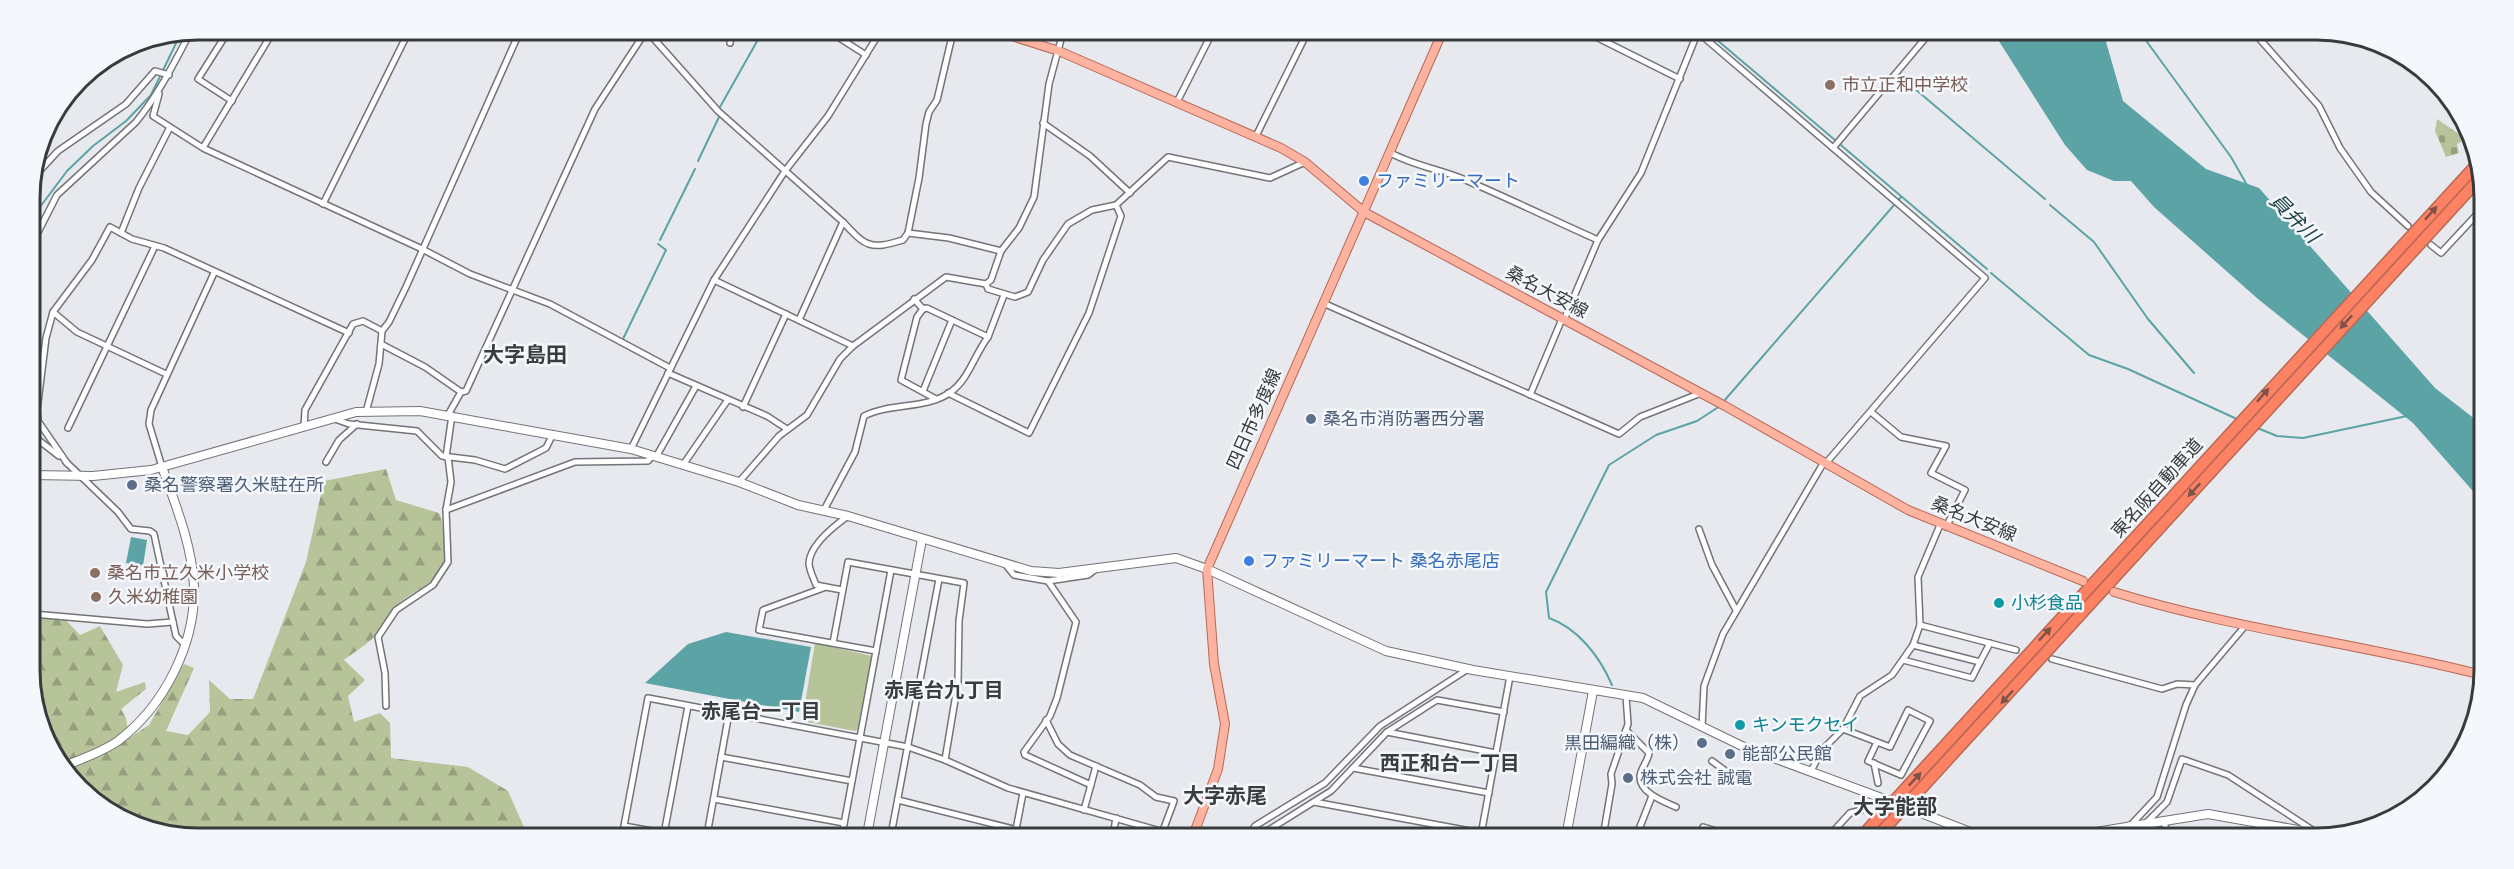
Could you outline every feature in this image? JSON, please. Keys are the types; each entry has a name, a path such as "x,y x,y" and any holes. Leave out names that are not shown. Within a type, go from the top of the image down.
{"highway":[{"name":"東名阪自動車道","path":"1884,828 2234,447 2471,172"},
{"name":"東名阪自動車道","path":"1869,828 2224,439 2382,275 2473,185"}],"main road":[{"name":"四日市多度線","path":"1196,828 1218,769 1225,724 1214,664 1207,569 1439,40"},
{"name":"桑名大安線","path":"1026,41 1059,51 1256,136 1305,162 1364,212 1943,526 2083,581"},
{"path":"2114,591 2168,609 2474,673"}],"street":[{"path":"1256,136 1303,40"},
{"path":"1603,40 1680,79"},
{"path":"1530,394 1598,240 1636,182 1696,40"},
{"path":"1702,727 1704,687 1719,642 1825,462 1871,412 1984,278 1892,200 1836,145 1707,40"},
{"path":"1836,145 1924,40"},
{"path":"2261,40 2319,106 2340,148 2371,192 2408,226"},
{"path":"185,41 162,86 153,116 170,127 203,148 422,249 470,274 550,304 696,386 766,416 787,429"},
{"path":"222,41 198,79 232,101"},
{"path":"204,146 268,41"},
{"path":"323,204 404,41"},
{"path":"366,412 379,364 382,331 389,322 516,41"},
{"path":"386,706 385,673 378,637 396,609 433,585 445,568 449,551 446,510 451,482 447,457 450,415 461,392 466,391 595,109 640,41"},
{"path":"656,41 718,111 843,222 860,240 875,247 903,240 908,233 919,178 926,123 929,112 937,100 951,41"},
{"path":"844,41 866,55"},
{"path":"631,448 714,280 785,171 828,116 875,41"},
{"path":"739,482 787,429 807,416 840,359 853,346 946,277 986,284 991,280 1001,251 1019,228 1034,197 1049,84 1061,41"},
{"path":"1177,102 1208,41"},
{"path":"44,166 58,151 126,104 155,71 167,75"},
{"path":"41,227 57,195 136,122 162,86"},
{"path":"1043,123 1090,156 1130,193"},
{"path":"121,233 139,188 170,127"},
{"path":"1389,152 1403,160 1430,166 1464,180 1598,240"},
{"path":"986,284 988,289 1004,295 1015,297 1028,292 1057,237 1072,221 1092,210 1116,204 1168,156 1270,178 1305,162"},
{"path":"948,393 1029,433 1089,313 1121,216 1116,204"},
{"path":"2431,245 2441,254 2474,218"},
{"path":"799,320 843,222"},
{"path":"41,381 46,338 53,312 92,260 110,227 349,333"},
{"path":"908,233 949,238 1001,251"},
{"path":"68,428 155,246"},
{"path":"71,764 89,757 118,740 158,700 170,683 185,645 193,603 190,558 185,532 162,467 148,418 166,374 214,273"},
{"path":"714,280 853,346"},
{"path":"824,510 855,452 864,416 883,409 927,403 948,393 964,377 988,337 1004,295"},
{"path":"914,299 924,309 988,337"},
{"path":"1323,303 1621,434 1640,417 1701,393"},
{"path":"924,309 917,317 901,380 936,399"},
{"path":"53,312 77,332 166,374"},
{"path":"742,407 786,314"},
{"path":"923,391 952,320"},
{"path":"304,427 305,410 353,324 363,321 382,331"},
{"path":"381,344 425,367 461,392"},
{"path":"446,510 575,462 648,461 654,456 696,386"},
{"path":"684,465 727,400"},
{"path":"40,475 123,474 162,467 366,412 420,411 450,415 631,448 739,482 786,501 848,516 1005,564 1059,573 1176,558 1207,569 1386,651 1655,702 1744,747 1887,800"},
{"path":"1811,771 1822,750 1843,729 1860,696 1892,675 1913,645 1920,625 1918,577 1943,526 1965,490 1931,473 1946,446 1901,437 1871,412"},
{"path":"335,419 417,431 447,457 476,460 505,469 546,448 554,434"},
{"path":"326,462 339,440 357,424"},
{"path":"41,425 67,463"},
{"path":"40,442 81,476 118,512 131,529 150,531 154,534 176,636 185,645"},
{"path":"843,590 816,585 808,565 810,557 825,537 848,516"},
{"path":"1699,529 1712,565 1736,610"},
{"path":"868,828 922,539"},
{"path":"833,643 848,562 964,583 959,621 958,682 945,760"},
{"path":"1005,564 1014,575 1048,581 1088,576 1097,568"},
{"path":"843,828 891,570"},
{"path":"892,828 939,579"},
{"path":"1048,581 1076,622 1062,683 1046,720 1024,752 1025,755 1091,785"},
{"path":"826,587 763,610 759,630 876,651"},
{"path":"40,615 147,624 173,622"},
{"path":"1920,625 2016,650"},
{"path":"2130,826 2157,797 2186,705 2195,685 2245,626"},
{"path":"1903,660 1972,678 1990,643"},
{"path":"1913,645 1980,662"},
{"path":"2052,659 2162,689 2177,684 2195,685"},
{"path":"1254,828 1325,783 1380,726 1469,668"},
{"path":"1482,828 1510,676"},
{"path":"1568,828 1593,691"},
{"path":"1605,828 1612,784 1611,774 1626,730 1626,696"},
{"path":"634,828 624,826 648,698 908,747 1023,793 1145,828"},
{"path":"1274,828 1330,791 1387,732 1437,700 1504,712"},
{"path":"667,828 688,706"},
{"path":"1843,729 1877,742 1890,747 1908,710 1930,721 1901,776 1868,761 1877,742"},
{"path":"708,828 729,713"},
{"path":"1046,720 1064,751 1140,785 1156,797 1174,801 1164,828"},
{"path":"1626,730 1649,753 1640,780 1652,795 1677,807"},
{"path":"1387,732 1496,753"},
{"path":"722,757 852,781"},
{"path":"2146,823 2166,802 2182,759 2228,775 2310,828"},
{"path":"1712,760 1727,772"},
{"path":"1874,763 1878,783"},
{"path":"1084,810 1096,766"},
{"path":"1353,768 1489,793"},
{"path":"1016,828 1023,793"},
{"path":"1639,828 1652,795"},
{"path":"714,799 844,823"},
{"path":"898,800 997,828"},
{"path":"1314,802 1446,828"},
{"path":"1836,828 1850,813 1862,810"},
{"path":"1913,810 1960,828"},
{"path":"2118,828 2208,814 2286,828"},
{"path":"1114,828 1116,818"},
{"path":"2164,821 2166,828"}],"green space":[{"path":"2437,119 2460,135 2462,141 2457,144 2459,153 2446,157 2435,131"},
{"path":"386,469 396,500 439,513 446,552 445,563 434,579 398,604 377,634 344,660 365,680 348,696 354,722 380,713 390,723 391,758 468,767 508,791 524,828 178,827 138,817 102,796 73,767 62,750 52,731 44,702 40,671 40,616 63,617 80,635 100,626 123,665 116,692 145,682 146,689 121,709 126,718 129,738 149,725 184,664 194,668 166,731 188,735 210,712 209,680 230,699 253,699 306,562 324,481"},
{"path":"815,643 872,656 859,728 855,731 802,721"}],"water":[{"path":"1998,40 2105,40 2123,101 2206,169 2259,188 2435,388 2474,418 2474,492 2413,423 2258,299 2154,207 2131,181 2114,181 2087,170 2065,145"},
{"path":"131,537 147,540 143,566 126,563"},
{"path":"726,632 811,647 799,712 645,683 688,644"}],"waterway":[{"path":"1717,40 1987,269"},
{"path":"2146,40 2231,157 2247,185"},
{"path":"720,107 757,41"},
{"path":"41,206 67,171 93,146 126,121 151,95 176,43"},
{"path":"1908,83 2045,199"},
{"path":"698,161 719,117"},
{"path":"660,240 695,169"},
{"path":"1724,401 1901,197"},
{"path":"2050,205 2094,242 2148,319 2194,373"},
{"path":"623,339 666,250 658,244"},
{"path":"1991,273 2089,355 2128,369 2239,420"},
{"path":"1612,685 1601,664 1579,636 1549,618 1546,592 1609,465 1656,435 1697,421 1720,406"},
{"path":"2255,427 2277,436 2303,438 2407,416"}],"tunnel":[{"path":"2408,226 2431,245"}],"place":[{"name":"市立正和中学校","path":"1830,85"},
{"name":"ファミリーマート","path":"1364,181"},
{"name":"桑名市消防署西分署","path":"1311,419"},
{"name":"桑名警察署久米駐在所","path":"132,485"},
{"name":"ファミリーマート 桑名赤尾店","path":"1249,561"},
{"name":"桑名市立久米小学校","path":"95,573"},
{"name":"久米幼稚園","path":"96,597"},
{"name":"小杉食品","path":"1999,603"},
{"name":"キンモクセイ","path":"1740,725"},
{"name":"黒田編織（株）","path":"1702,743"},
{"name":"能部公民館","path":"1730,754"},
{"name":"株式会社 誠電","path":"1628,778"}],"district":[{"name":"大字島田","path":"525,355"},
{"name":"赤尾台九丁目","path":"944,690"},
{"name":"赤尾台一丁目","path":"761,711"},
{"name":"西正和台一丁目","path":"1450,763"},
{"name":"大字赤尾","path":"1225,796"},
{"name":"大字能部","path":"1895,807"}],"water label":[{"name":"員弁川","path":"2295,218"}]}
